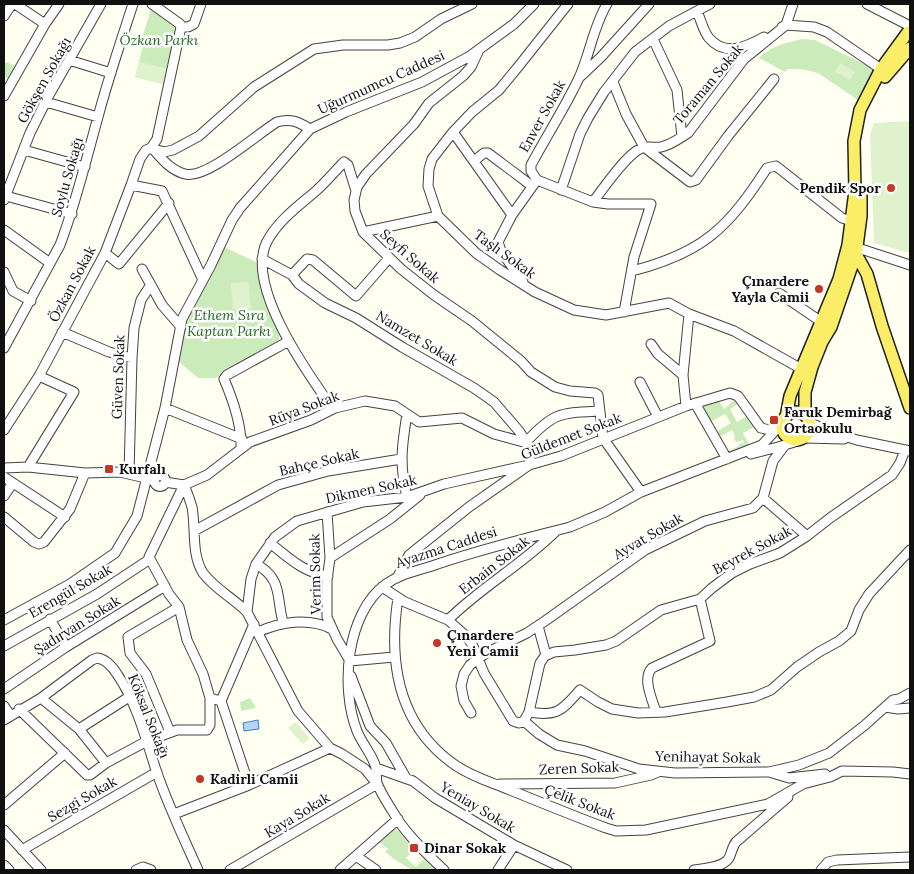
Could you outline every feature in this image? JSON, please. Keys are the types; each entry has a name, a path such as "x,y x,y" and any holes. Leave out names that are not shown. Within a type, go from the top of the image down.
{"main road":[{"path":"826,325 848,245 852,221 855,191 854,141 860,110 881,69 909,28"},
{"path":"806,371 805,392 809,433 801,439 793,440 785,436 781,424 790,396 806,371 857,251 862,216 861,138 863,122 879,86 890,70 910,48"},
{"path":"857,251 867,274 882,326 910,408"},
{"path":"781,424 796,412 807,418"}],"street":[{"path":"4,16 13,4 45,24"},
{"path":"4,96 45,24 59,4"},
{"name":"Gökşen Sokağı","path":"5,198 30,133 101,4"},
{"name":"Soylu Sokağı","path":"4,348 60,245 72,214 98,117 133,4"},
{"path":"152,4 180,24 181,27 188,27 194,24 201,4"},
{"path":"151,148 164,152 173,150 199,136 254,87 314,48 336,45 388,45 400,43 416,37 441,19 472,4"},
{"name":"Uğurmumcu Caddesi","path":"310,129 346,112 422,82 479,50 514,24 534,4"},
{"name":"Taşlı Sokak","path":"568,4 540,42 499,90 472,112 453,132 432,159 429,169 428,186 438,216 476,253 535,292 574,310 606,315 669,303 689,314 734,331 806,371"},
{"name":"Enver Sokak","path":"534,183 531,165 578,79 596,27 607,4"},
{"path":"578,79 601,57 649,4"},
{"path":"561,190 580,134 588,118 604,92 635,52 682,18 710,4"},
{"path":"786,25 793,4"},
{"path":"867,4 909,28"},
{"path":"697,12 708,37 721,48 734,49 745,47 786,25 814,27 827,32 881,69"},
{"name":"Toraman Sokak","path":"644,147 660,147 682,137 694,126 744,60 786,25"},
{"name":"Özkan Sokak","path":"4,430 39,376 105,253 142,154 151,148 157,139 181,27"},
{"path":"653,38 677,90 682,137"},
{"path":"356,191 366,174 414,124 429,103 464,76 471,67 479,50"},
{"path":"69,60 111,73"},
{"path":"613,82 626,114 644,147 690,182 696,180 728,136 774,80"},
{"path":"46,102 98,117"},
{"path":"4,620 70,584 115,552 137,516 151,479 182,319 232,220 240,208 310,129 298,122 286,120 278,122 214,166 202,173 193,175 168,166 151,148"},
{"path":"453,132 512,215"},
{"path":"593,202 627,160 637,150 644,147"},
{"path":"24,150 85,167"},
{"path":"474,161 484,153 488,153 534,183 561,190 593,202 651,204 634,257 624,312"},
{"name":"Seyfi Sokak","path":"262,260 268,239 288,214 344,162 348,165 356,191 354,200 355,211 363,232 400,269 499,342 537,377 556,387 570,391 595,393 598,396 603,438"},
{"path":"632,272 691,251 706,241 740,208 768,168 776,166 842,218 852,221"},
{"path":"525,285 501,251 498,242 512,215 534,183"},
{"path":"131,185 162,191 203,280"},
{"path":"5,198 72,214"},
{"path":"105,253 119,264 169,204"},
{"path":"363,232 438,216"},
{"path":"4,230 50,263"},
{"path":"857,251 910,265"},
{"path":"292,275 307,259 313,260 356,296 389,258"},
{"path":"262,260 264,287 267,294 289,340 310,377 333,409"},
{"name":"Namzet Sokak","path":"262,260 292,275 299,284 325,303 356,318 474,388 494,402 519,431 526,443"},
{"path":"142,269 162,305 181,327"},
{"path":"4,272 13,291 31,301"},
{"name":"Güven Sokak","path":"129,474 132,358 138,311 141,300 150,286"},
{"path":"779,293 826,325"},
{"path":"686,406 683,375 689,314"},
{"path":"62,332 110,352 132,358"},
{"path":"242,443 234,407 224,379 227,375 289,340"},
{"path":"651,344 658,354 683,375"},
{"path":"28,467 74,392 39,376"},
{"path":"640,382 658,417"},
{"name":"Güldemet Sokak","path":"397,578 409,555 468,508 529,465 561,456 686,406 723,394 734,393 738,396 762,428 781,424"},
{"name":"Rüya Sokak","path":"184,485 207,475 229,460 242,443 250,442 311,420 333,409 365,401 394,406 419,422 462,418 494,434 526,443"},
{"path":"695,403 727,459 785,445 801,439 857,440"},
{"path":"165,408 242,443"},
{"path":"529,465 530,458 526,443 543,424 555,416 568,413 600,411"},
{"path":"407,414 401,459 402,478 407,497"},
{"path":"807,418 828,431 857,440 907,450 910,460"},
{"name":"Ayazma Caddesi","path":"444,870 429,856 398,819 378,784 376,768 357,731 352,716 349,694 350,646 364,612 382,587 397,578 470,553 570,527 606,512 641,492 762,445 781,424"},
{"path":"603,438 641,492"},
{"path":"785,445 774,461 763,498 807,536"},
{"name":"Beyrek Sokak","path":"546,655 554,652 606,645 629,633 661,610 700,599 732,573 780,553 807,536 892,475 907,450"},
{"name":"Bahçe Sokak","path":"194,531 278,485 328,471 401,459"},
{"name":"Dikmen Sokak","path":"247,612 249,587 256,564 270,543 297,521 363,502 407,497 444,484 529,465"},
{"path":"4,468 28,467 85,473 120,472 151,479 158,487 162,486 165,482 184,485"},
{"path":"4,517 26,536 39,544 49,537 66,517 85,473"},
{"path":"4,477 12,484 66,517"},
{"path":"4,496 12,484"},
{"path":"184,485 192,507 197,559 203,572 215,586 247,612 298,711 330,748 365,769 378,784"},
{"path":"19,709 87,775 147,741 170,732 187,729 207,730 210,725 210,698 205,681 187,640 179,608 150,559 151,552 184,485"},
{"path":"330,558 390,519 425,491"},
{"name":"Ayvat Sokak","path":"478,659 492,649 514,640 538,626 645,550 705,521 753,508 763,498"},
{"name":"Verim Sokak","path":"327,512 330,558 327,617 349,665 370,726 386,743 406,778"},
{"name":"Erbain Sokak","path":"448,620 470,600 538,548 556,530"},
{"path":"270,543 304,570 316,575 328,576"},
{"path":"529,712 554,713 569,702 580,690 612,709 638,713 754,697 771,690 797,667 839,641 851,631 859,610 869,594 910,550"},
{"name":"Erengül Sokak","path":"4,646 97,594 150,559"},
{"path":"256,564 273,578 278,590 283,622"},
{"name":"Şadırvan Sokak","path":"4,689 66,647 165,586"},
{"path":"382,587 398,598 448,620 472,644 478,659 466,670 461,683 464,701 471,714"},
{"name":"Çelik Sokak","path":"398,598 394,623 394,657 403,698 421,733 433,747 456,766 478,778 498,784 606,828 627,832 646,830 768,804 803,784 842,772 910,774"},
{"path":"656,712 647,680 648,672 652,668 710,641 700,599"},
{"path":"170,732 146,674 130,653 128,637 179,608"},
{"path":"50,619 66,647"},
{"path":"256,628 283,622 307,623 332,629"},
{"path":"524,721 529,712 540,663 546,655 538,626"},
{"path":"249,785 221,701 256,628"},
{"path":"349,665 394,657"},
{"name":"Köksal Sokağı","path":"7,718 19,709 41,698 97,658 108,662 117,672 129,697 157,772 198,870"},
{"name":"Yenihayat Sokak","path":"478,659 488,680 513,721 519,723 524,721 539,734 557,745 585,751 640,769 675,773 769,772 799,764 829,753 894,700 910,693"},
{"path":"79,729 129,697"},
{"path":"41,698 79,729 106,763"},
{"path":"210,698 221,701"},
{"path":"4,706 7,718"},
{"path":"885,707 910,708"},
{"path":"174,814 249,785 330,748"},
{"path":"4,805 65,752"},
{"name":"Yeniay Sokak","path":"376,768 413,781 435,798 514,844 567,870"},
{"name":"Zeren Sokak","path":"498,784 615,783 652,776 660,771"},
{"name":"Sezgi Sokak","path":"22,850 157,772"},
{"path":"769,772 789,778 842,772"},
{"name":"Kaya Sokak","path":"230,870 378,784"},
{"path":"694,870 724,863 736,842 803,784"},
{"path":"340,870 398,819"},
{"path":"4,830 41,870"},
{"path":"498,870 514,844"},
{"path":"356,856 376,870"},
{"path":"821,870 828,862 837,860 910,857"},
{"path":"4,865 9,870"},
{"path":"136,870 143,867 151,870"}],"green space":[{"name":"Özkan Parkı","path":"151,9 177,29 166,85 135,77 143,46 140,45"},
{"path":"802,39 815,40 876,70 861,102 818,73 800,69 787,69 785,72 759,58 773,48"},
{"path":"7,62 15,66 8,79 4,76 4,64"},
{"path":"139,62 169,69 166,85 135,77"},
{"path":"840,63 855,72 850,80 835,72"},
{"name":"Pendik Spor","path":"910,121 910,253 874,243 870,134 874,123"},
{"name":"Ethem Sıra Kaptan Parkı","path":"224,247 260,264 264,300 280,334 278,343 216,378 198,378 179,362 185,318"},
{"path":"248,282 251,309 233,310 231,283"},
{"path":"731,395 741,402 730,409 737,422 750,414 756,426 743,433 751,448 730,456 726,452 744,443 743,440 736,442 732,430 719,437 716,432 731,423 725,414 710,422 702,404 719,401 724,409 734,401 732,398 729,400 728,398"},
{"path":"250,698 256,708 241,711 240,702"},
{"path":"295,722 310,738 303,744 288,728"},
{"path":"397,829 415,849 406,858 416,867 424,859 436,870 412,870 385,852 388,849 378,841 392,830"}],"water":[{"path":"258,720 259,729 244,731 243,723"}],"place":[{"name":"Pendik Spor","path":"891,188"},
{"name":"Çınardere Yayla Camii","path":"819,289"},
{"name":"Faruk Demirbağ Ortaokulu","path":"774,420"},
{"name":"Kurfalı","path":"109,469"},
{"name":"Çınardere Yeni Camii","path":"437,643"},
{"name":"Kadirli Camii","path":"200,779"},
{"name":"Dinar Sokak","path":"414,848"}]}
